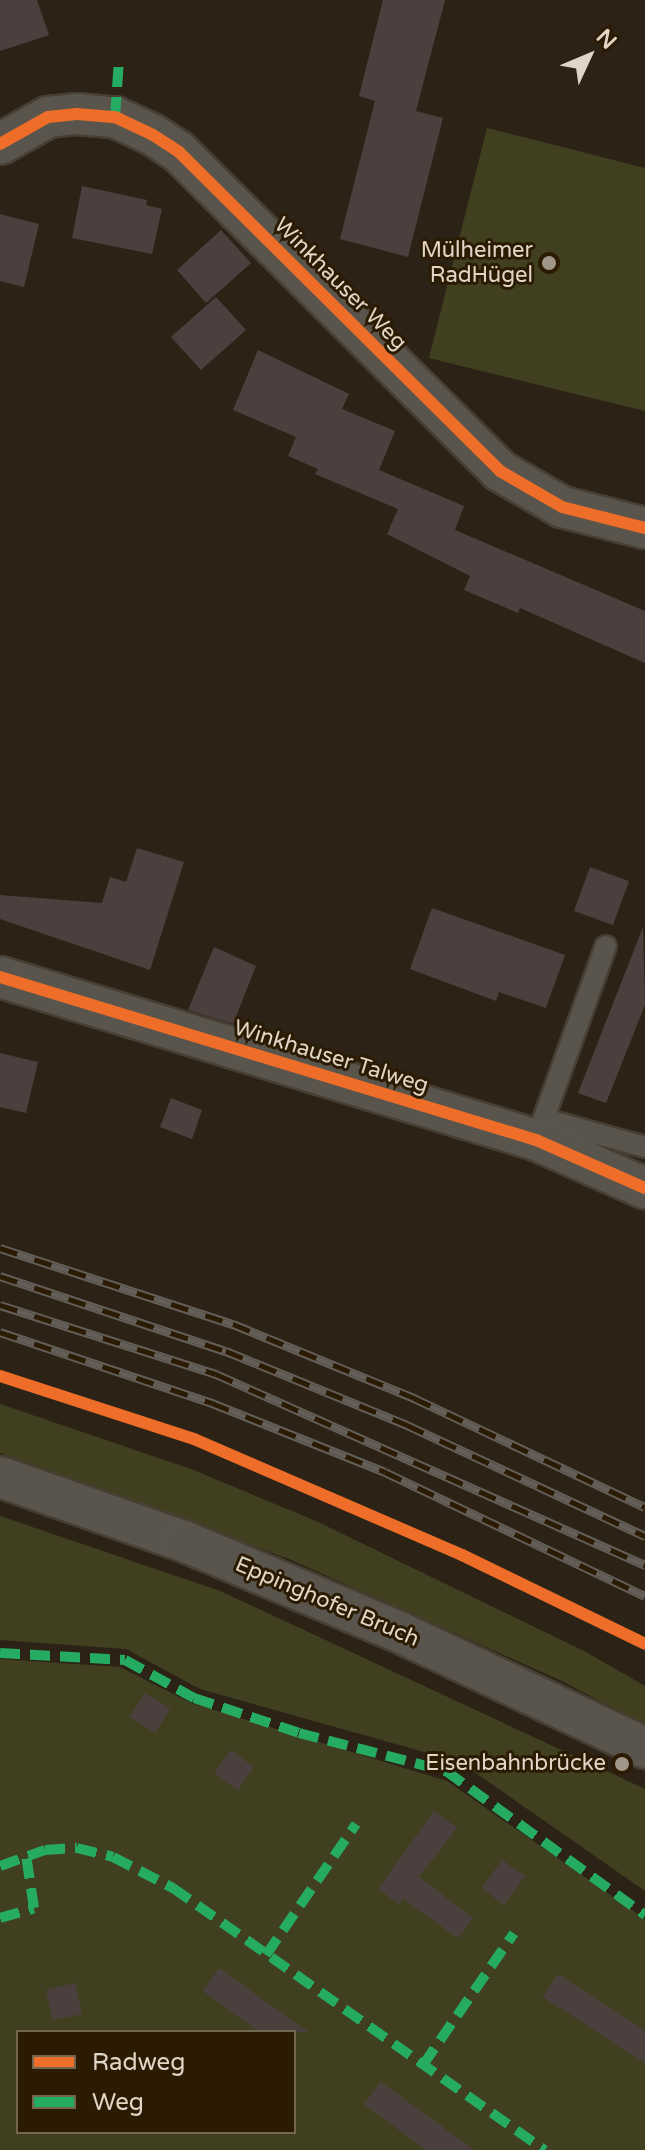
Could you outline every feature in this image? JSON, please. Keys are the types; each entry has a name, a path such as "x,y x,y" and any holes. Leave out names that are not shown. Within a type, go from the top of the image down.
{"street":[{"name":"Winkhauser Weg","path":"0,144 48,117 77,114 115,117 153,135 179,152 500,471 562,507 645,528"},
{"name":"Winkhauser Talweg","path":"0,977 540,1129 645,1188"},
{"name":"Eppinghofer Bruch","path":"0,1477 186,1542 399,1632 645,1748"}],"lane":[{"path":"540,1129 606,946"},
{"name":"Winkhauser Talweg","path":"540,1129 645,1147"}],"shaded area":[{"name":"Mülheimer RadHügel","path":"487,128 645,168 645,411 429,358"},
{"path":"0,1404 191,1469 316,1521 586,1652 645,1686 645,1725 562,1681 289,1559 0,1453"},
{"path":"0,1516 220,1591 645,1789 645,1891 460,1762 200,1689 126,1649 0,1640"},
{"path":"0,1659 120,1667 191,1703 447,1781 645,1919 645,2150 0,2150"}],"building":[{"path":"0,0 37,0 49,35 0,51"},
{"path":"383,0 445,0 416,111 443,118 408,257 340,239 375,101 359,96"},
{"path":"82,186 147,200 146,205 162,209 152,254 72,238"},
{"path":"0,214 39,224 24,287 0,281"},
{"path":"221,230 251,263 206,303 177,270"},
{"path":"216,297 246,330 201,370 171,337"},
{"path":"258,350 349,394 342,409 395,431 379,470 464,506 455,530 645,611 645,663 520,608 518,613 464,590 470,576 387,534 398,509 315,474 318,469 288,456 296,437 233,410"},
{"path":"137,848 184,862 150,970 0,919 0,895 102,903 110,877 126,882"},
{"path":"590,867 629,881 613,925 574,911"},
{"path":"432,908 565,955 546,1008 499,992 496,1001 410,969"},
{"path":"643,927 645,1005 606,1103 578,1093"},
{"path":"214,947 256,966 233,1024 188,1010"},
{"path":"0,1053 38,1062 26,1113 0,1107"},
{"path":"171,1098 202,1110 192,1139 160,1127"},
{"path":"145,1693 170,1709 155,1733 130,1717"},
{"path":"231,1750 254,1767 238,1790 214,1773"},
{"path":"434,1811 457,1828 419,1877 473,1918 458,1938 403,1899 399,1904 378,1889"},
{"path":"502,1860 525,1876 504,1905 482,1888"},
{"path":"219,1968 308,2032 256,2030 203,1991"},
{"path":"558,1974 645,2031 645,2063 543,1997"},
{"path":"75,1983 82,2014 53,2020 46,1990"},
{"path":"381,2082 474,2150 426,2150 364,2104"}],"railway":[{"path":"0,1248 233,1324 414,1398 645,1507"},
{"path":"0,1276 226,1351 407,1425 645,1536"},
{"path":"0,1305 216,1374 645,1565"},
{"path":"0,1332 212,1403 385,1472 645,1596"}],"marked path":[{"path":"115,117 119,60"},
{"path":"0,1653 125,1660 194,1698 299,1733 446,1771 645,1915"},
{"path":"266,1955 356,1824"},
{"path":"0,1866 45,1850 77,1848 113,1857 173,1888 545,2150"},
{"path":"0,1918 34,1908 26,1855"},
{"path":"423,2065 514,1933"}],"cycle path":[{"path":"0,144 48,117 77,114 115,117 153,135 179,152 500,471 562,507 645,528"},
{"path":"0,977 536,1140 645,1188"},
{"path":"0,1376 194,1439 462,1555 645,1644"}],"place":[{"name":"Mülheimer RadHügel","path":"549,263"},
{"name":"Eisenbahnbrücke","path":"622,1764"}]}
